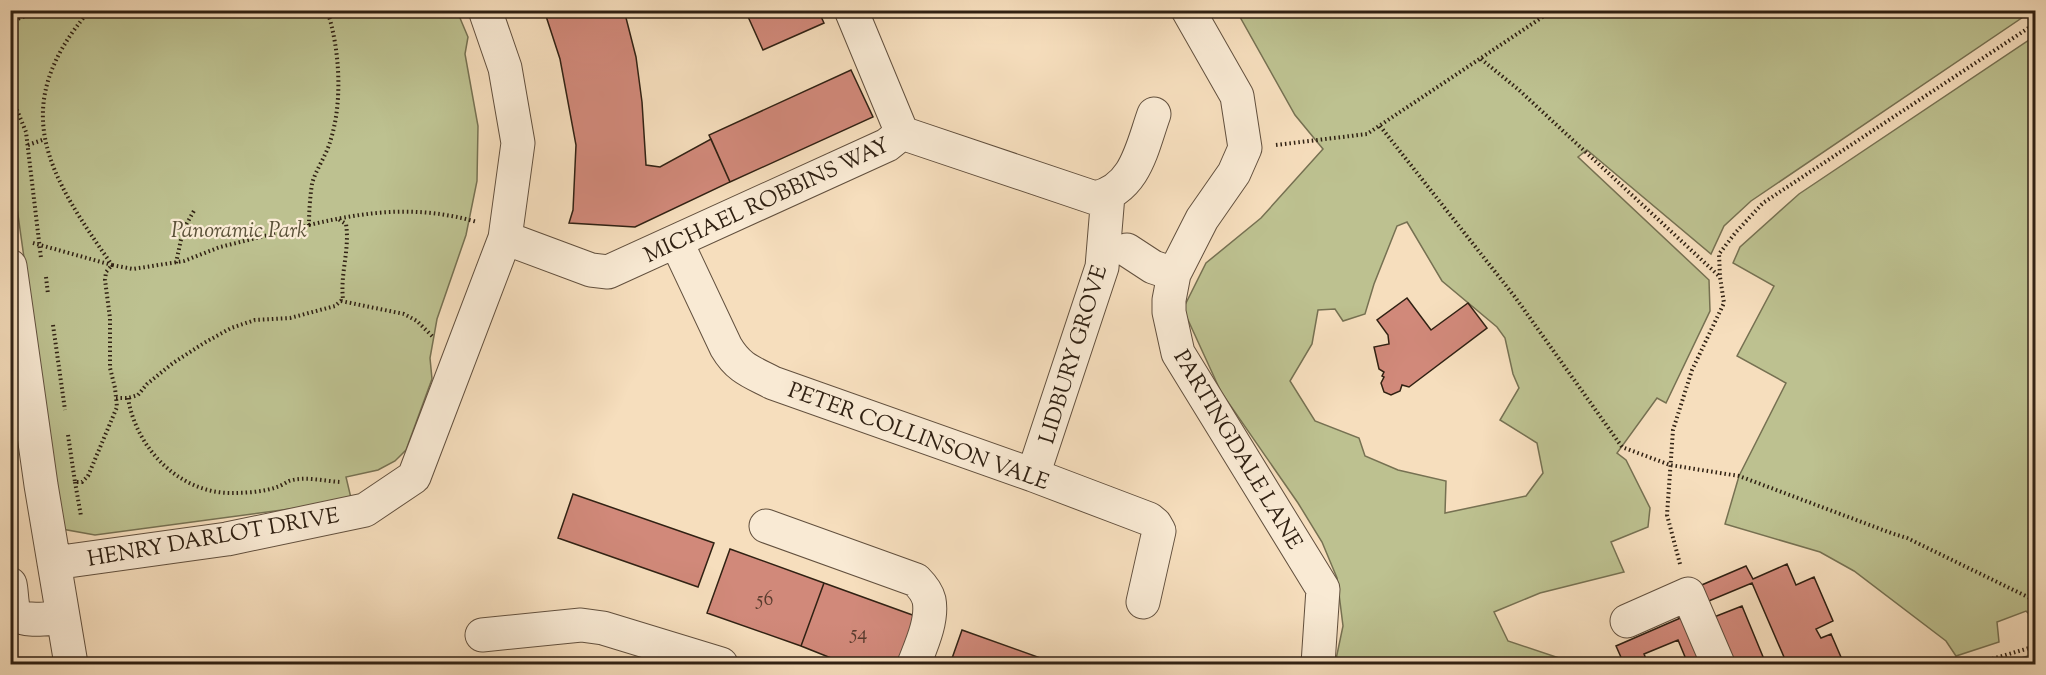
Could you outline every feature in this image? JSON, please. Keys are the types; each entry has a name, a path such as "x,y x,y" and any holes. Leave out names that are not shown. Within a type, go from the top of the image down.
{"street":[{"name":"HENRY DARLOT DRIVE","path":"54,563 227,538 365,510 414,477 493,231 518,143 505,68 485,10"},
{"path":"851,10 902,134"},
{"path":"1188,10 1237,96 1245,148"},
{"path":"1108,195 1126,181 1133,172 1154,114"},
{"name":"MICHAEL ROBBINS WAY","path":"493,231 591,270 608,272 887,145 902,134 1095,198 1108,195"},
{"name":"PARTINGDALE LANE","path":"1245,148 1234,173 1202,219 1174,274 1169,312 1178,352 1323,589 1318,664"},
{"name":"LIDBURY GROVE","path":"1033,475 1102,267 1108,195"},
{"name":"PETER COLLINSON VALE","path":"676,241 726,347 734,360 749,371 773,383 1033,475 1149,519 1159,531 1143,602"},
{"path":"1127,250 1153,267 1174,274"},
{"path":"10,266 16,353 70,664"},
{"path":"766,526 916,580 923,587 929,599 928,619 914,664"},
{"path":"10,584 14,611 18,616 25,619 62,618"},
{"path":"1627,621 1688,594 1718,664"},
{"path":"482,635 581,625 603,628 721,664"}],"path":[{"path":"10,22 41,10"},
{"path":"90,10 58,54 49,77 43,109 45,140 47,152 63,192 112,265"},
{"path":"309,225 312,183 330,142 336,114 338,58 327,10"},
{"path":"1245,148 1367,135 1553,10"},
{"path":"1688,594 1667,515 1673,430 1692,370 1724,303 1719,254 1763,203 2036,23"},
{"path":"1481,59 1519,90 1720,276"},
{"path":"10,93 26,132 43,265"},
{"path":"1380,126 1515,297 1622,447 1670,465 1739,476 1907,538 2036,601"},
{"path":"28,145 45,140"},
{"path":"176,263 183,230 195,209"},
{"path":"41,245 133,269 176,263 220,247 309,225 374,213 410,210 493,231"},
{"path":"338,219 346,224 347,232 343,299 341,301"},
{"path":"68,435 75,482 82,482 88,476 117,407 116,388 110,368 111,318 105,280 106,272 112,265"},
{"path":"44,272 49,303"},
{"path":"116,398 138,395 147,384 190,351 231,328 255,320 290,318 326,308 341,301 404,314 417,321 438,342"},
{"path":"52,320 65,411"},
{"path":"128,398 130,415 149,449 174,473 200,488 232,493 265,490 290,481 304,479 344,482"},
{"path":"1975,664 2036,646"}],"green space":[{"name":"Panoramic Park","path":"10,11 457,11 468,37 465,54 478,126 477,181 466,235 437,319 430,358 432,379 406,450 395,461 378,470 346,477 351,498 342,502 95,535 62,529 11,165"},
{"path":"1249,11 2032,11 1751,201 1724,226 1711,254 1587,150 1578,157 1709,280 1710,311 1666,403 1657,398 1617,453 1626,460 1650,508 1648,527 1611,542 1624,572 1540,593 1494,612 1508,641 1577,664 1335,664 1343,626 1337,578 1322,542 1298,503 1221,392 1183,309 1206,263 1261,218 1323,149 1295,115 1240,17","holes":["1407,222 1442,281 1497,327 1505,338 1513,374 1519,388 1500,420 1537,443 1543,473 1526,496 1445,513 1446,481 1398,470 1365,456 1359,438 1315,421 1290,381 1312,344 1318,310 1335,309 1343,321 1365,314 1397,226"]},
{"path":"2035,36 2035,620 2026,611 1997,622 1999,642 1956,656 1946,641 1854,571 1820,552 1725,524 1739,476 1786,383 1737,356 1774,286 1733,263 1740,247 1799,194"},
{"path":"2035,654 2035,664 2000,664"}],"building":[{"path":"544,10 624,10 636,57 642,102 646,165 660,167 711,139 730,182 635,227 569,223 573,210 576,145 560,59"},
{"path":"745,10 818,10 824,23 763,50"},
{"path":"851,70 873,117 730,182 709,135"},
{"path":"1407,298 1431,330 1468,303 1487,328 1409,387 1402,385 1400,391 1391,395 1384,392 1381,383 1384,372 1379,369 1374,347 1389,344 1388,335 1377,320"},
{"path":"573,494 714,543 698,587 558,538"},
{"path":"730,549 824,583 801,646 707,613"},
{"path":"1787,564 1796,585 1814,577 1833,621 1816,629 1821,638 1831,634 1844,664 1787,664 1752,583 1704,603 1697,587 1746,566 1753,579"},
{"path":"824,583 918,617 900,664 846,664 801,646"},
{"path":"1742,606 1766,664 1728,664 1709,619"},
{"path":"1685,616 1710,664 1688,664 1678,640 1644,654 1648,664 1624,664 1616,646"},
{"path":"962,630 1057,664 950,664"}]}
